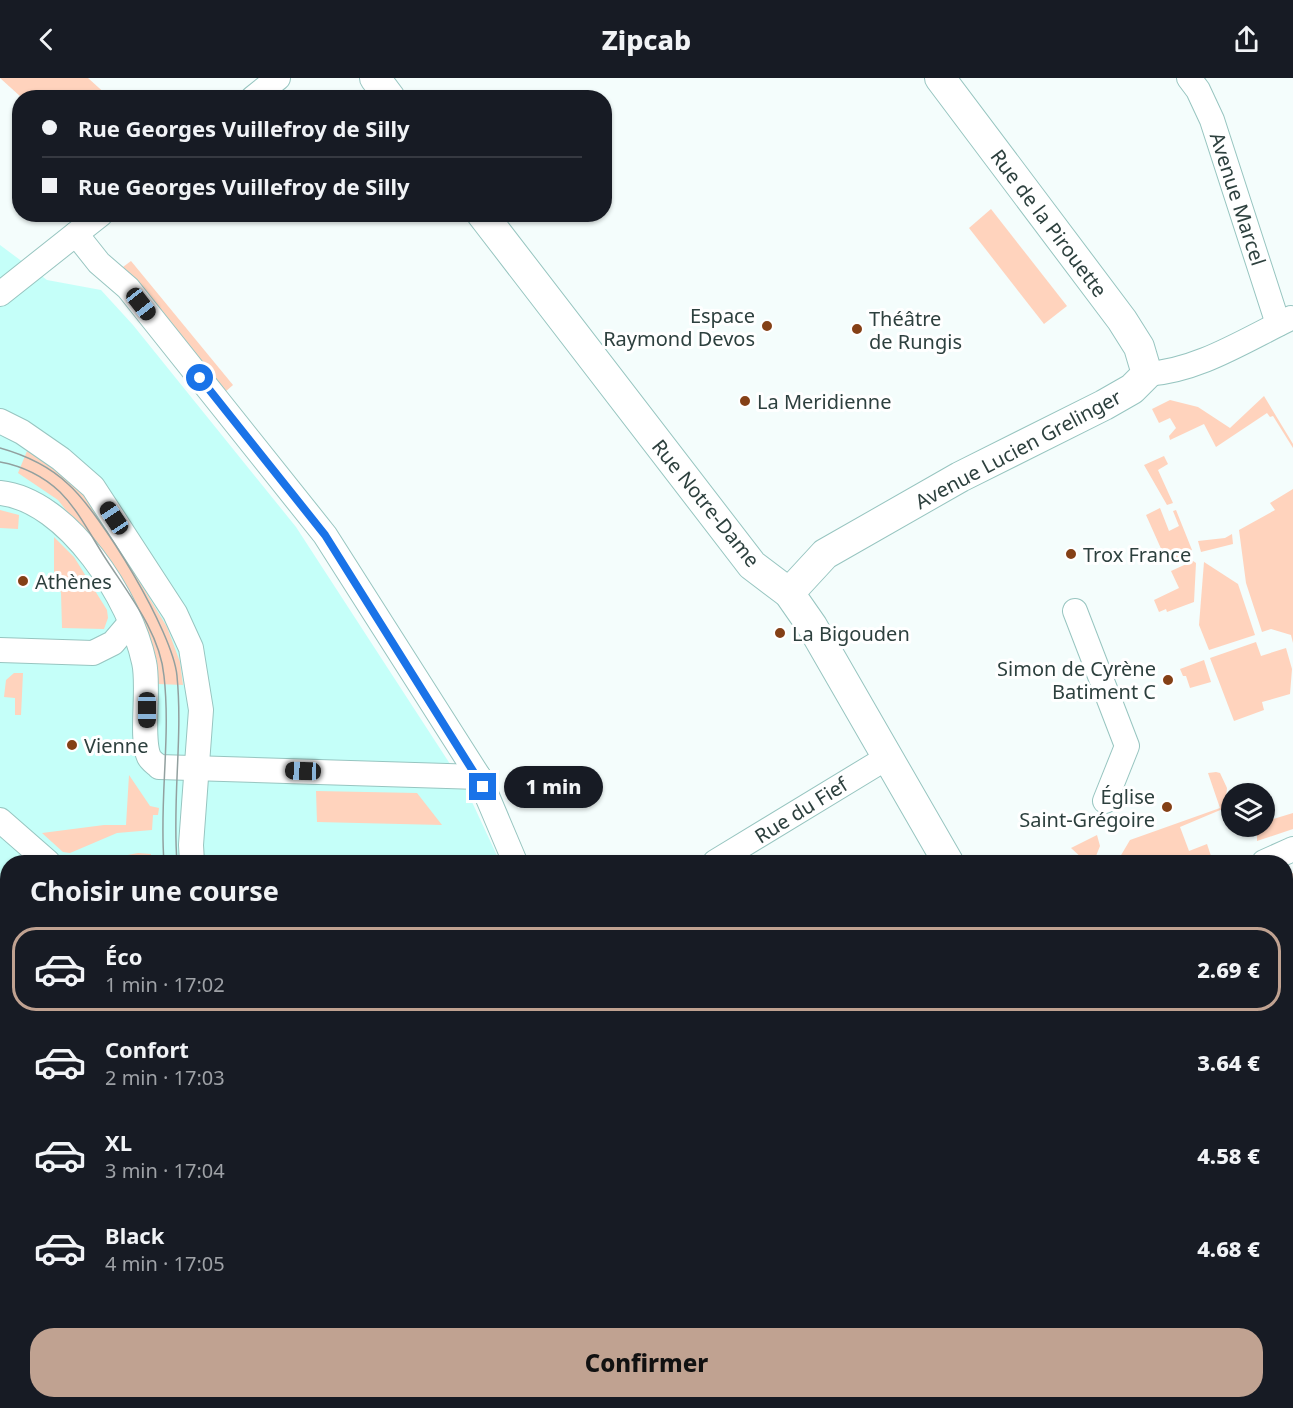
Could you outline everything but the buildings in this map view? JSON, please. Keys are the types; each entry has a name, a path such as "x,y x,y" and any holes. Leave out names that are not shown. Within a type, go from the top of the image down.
{"street":[{"path":"263,90 279,78"},
{"name":"Rue de la Pirouette","path":"940,78 1122,320 1139,347 1147,374"},
{"name":"Avenue Marcel","path":"1189,78 1198,90 1212,120 1286,321"},
{"path":"0,294 91,222"},
{"name":"Rue Notre-Dame","path":"488,222 752,565 789,593 827,649 944,855"},
{"path":"76,234 99,264 128,288 306,508 479,777 512,855"},
{"path":"1147,374 1170,373 1192,365 1286,321"},
{"name":"Avenue Lucien Grelinger","path":"789,593 825,554 960,477 1104,405 1132,389 1147,374"},
{"path":"0,422 22,432 61,459 93,487 175,613 191,648 201,710 199,769 192,855"},
{"path":"0,493 36,505 67,526 87,548 130,623 144,661 147,684 147,747 150,758 159,767 479,777"},
{"path":"1075,610 1127,746 1105,801"},
{"path":"0,650 93,653 112,643 130,623"},
{"name":"Rue du Fief","path":"727,855 888,757"},
{"path":"0,820 40,855"}],"shaded area":[{"path":"0,78 88,78 101,90 13,90"},
{"path":"991,209 1067,306 1044,324 969,228"},
{"path":"0,245 47,280 101,290 133,325 296,527 465,787 497,855 0,855"},
{"path":"131,261 233,385 225,392 123,267"},
{"path":"1264,396 1293,444 1293,448 1273,416 1270,417 1267,413 1216,447 1204,424 1170,440 1169,436 1176,428 1170,418 1159,423 1152,409 1170,400 1198,407 1230,428"},
{"path":"27,451 35,454 86,494 167,627 180,662 183,685 158,684 147,640 87,537 58,500 18,473"},
{"path":"1164,456 1168,464 1158,470 1173,503 1167,505 1144,465"},
{"path":"1293,489 1293,643 1291,635 1271,629 1262,632 1246,583 1239,530 1275,510 1270,503"},
{"path":"1160,508 1169,531 1179,526 1173,511 1176,510 1192,550 1167,562 1146,515"},
{"path":"0,510 19,515 18,529 0,528"},
{"path":"1232,534 1233,544 1201,552 1198,541 1225,538"},
{"path":"54,537 74,557 107,610 108,618 104,629 62,628 61,593 59,588 54,587"},
{"path":"1193,561 1196,563 1194,602 1167,612 1166,609 1159,612 1154,600 1179,588 1171,571"},
{"path":"1204,562 1238,584 1255,635 1209,650 1199,625"},
{"path":"1256,642 1261,656 1286,648 1292,669 1290,694 1262,702 1264,710 1234,721 1210,658"},
{"path":"1204,660 1211,682 1190,688 1186,676 1183,676 1180,669"},
{"path":"14,673 23,673 21,715 15,715 15,698 4,697 6,680"},
{"path":"1208,773 1220,773 1225,783 1221,783 1221,810 1180,827 1189,851 1207,844 1211,855 1121,855 1130,840 1220,808"},
{"path":"129,775 150,806 159,808 158,815 153,815 152,830 117,833 70,853 63,852 42,833 104,825 126,825"},
{"path":"316,791 417,793 442,825 317,822"},
{"path":"1293,813 1293,829 1275,835 1275,818"},
{"path":"1097,835 1100,846 1096,855 1079,855 1071,848"},
{"path":"1257,837 1269,837 1257,841"},
{"path":"138,853 151,854 151,855 128,855"}],"tram line":[{"path":"0,448 45,467 68,484 82,499 116,546 163,632 173,656 179,699 177,855"},
{"path":"0,462 24,469 60,492 78,514 132,598 156,644 164,676 166,699 164,855"}],"place":[{"name":"Espace Raymond Devos","path":"767,326"},
{"name":"Théâtre de Rungis","path":"857,329"},
{"name":"La Meridienne","path":"745,401"},
{"name":"Trox France","path":"1071,554"},
{"name":"Athènes","path":"23,581"},
{"name":"La Bigouden","path":"780,633"},
{"name":"Simon de Cyrène Batiment C","path":"1168,680"},
{"name":"Vienne","path":"72,745"},
{"name":"Église Saint-Grégoire","path":"1167,807"}],"route":[{"path":"200,378 306,508 325,535 376,619 479,777 483,787"}]}
